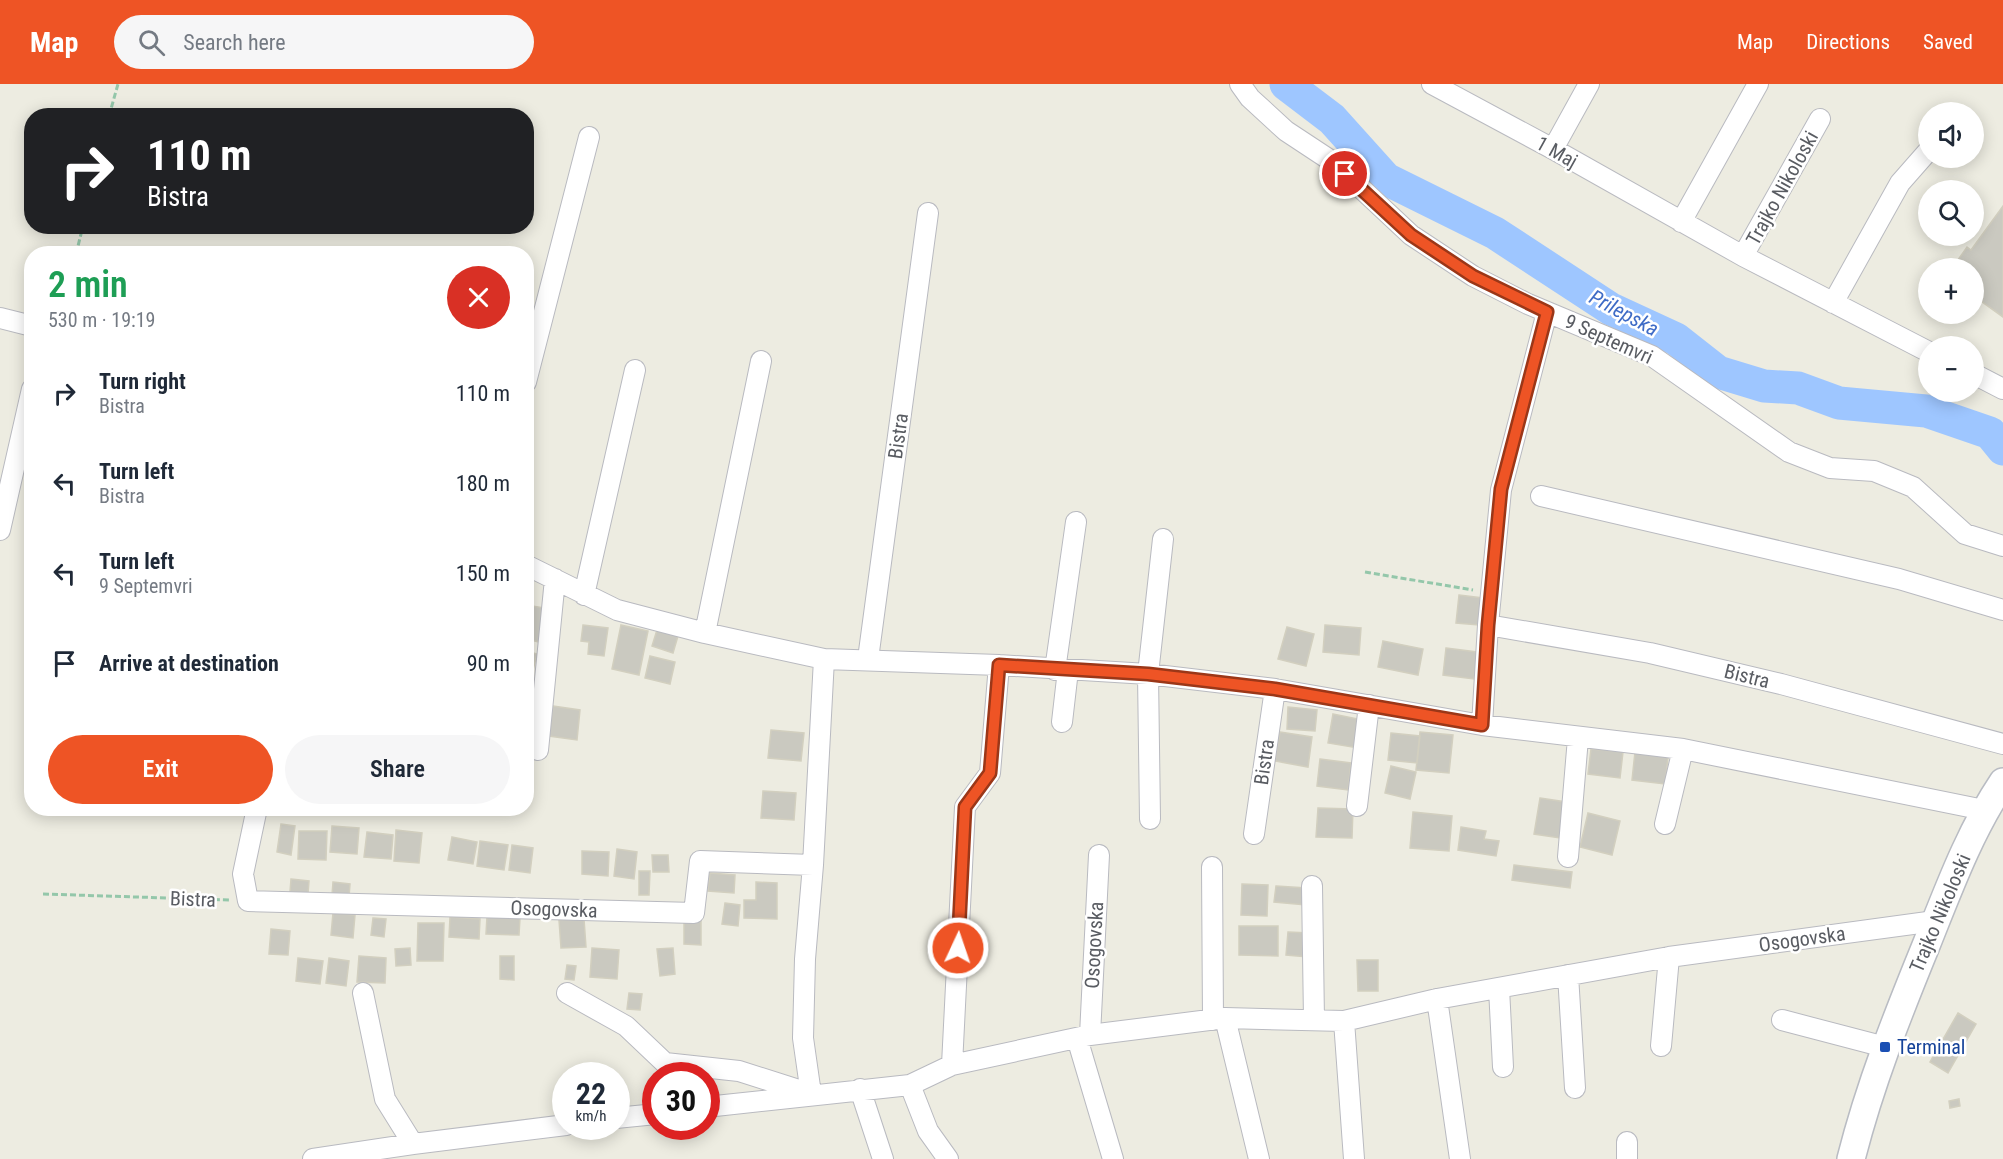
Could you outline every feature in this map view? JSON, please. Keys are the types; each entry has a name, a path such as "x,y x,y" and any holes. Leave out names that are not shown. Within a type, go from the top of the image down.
{"main road":[{"name":"Trajko Nikoloski","path":"1851,1159 1864,1109 1885,1047 1935,921 1984,810 2003,782"}],"street":[{"name":"9 Septemvri","path":"1240,84 1250,98 1286,131 1333,162 1411,235 1473,276 1547,312 1652,356 1790,452 1830,468 1874,471 1913,487 1965,534 2003,546"},
{"name":"1 Maj","path":"1432,84 1743,256 1918,346"},
{"path":"1553,149 1589,84"},
{"path":"1681,222 1758,84"},
{"name":"Trajko Nikoloski","path":"1743,256 1820,119"},
{"path":"534,351 589,137"},
{"path":"1833,303 1900,183 1918,163"},
{"name":"Bistra","path":"868,659 928,213"},
{"path":"1482,725 1488,625 1501,489 1547,312"},
{"path":"0,318 24,324"},
{"path":"705,633 761,361"},
{"path":"584,595 635,370"},
{"path":"1984,379 2003,389"},
{"path":"0,530 24,424"},
{"path":"1541,496 1899,579 2003,610"},
{"path":"1062,722 1061,670 1076,522"},
{"path":"1150,819 1148,674 1163,539"},
{"path":"534,569 616,610 705,633 824,659 999,665 1148,674 1275,689 1482,725 1683,749 1984,810"},
{"path":"538,750 555,579"},
{"name":"Bistra","path":"1488,625 1650,653 1781,684 2003,744"},
{"path":"811,1094 803,1038 805,959 813,865 824,659"},
{"path":"952,1065 965,807 990,773 999,665"},
{"name":"Bistra","path":"1254,834 1275,689"},
{"path":"1357,806 1369,705"},
{"path":"1568,857 1578,738"},
{"path":"1665,824 1683,749"},
{"name":"Bistra","path":"249,901 243,874 255,816"},
{"name":"Osogovska","path":"1099,855 1084,1037 1113,1159"},
{"name":"Osogovska","path":"249,901 694,913 700,861 813,865"},
{"path":"1212,867 1219,1019 1259,1159"},
{"path":"1312,886 1314,1020"},
{"name":"Osogovska","path":"720,1105 910,1084 952,1065 1084,1037 1219,1019 1344,1021 1437,999 1669,957 1935,921"},
{"path":"1661,1046 1669,957"},
{"path":"1568,975 1575,1088"},
{"path":"1499,988 1503,1067"},
{"path":"363,993 385,1099 413,1144"},
{"name":"Osogovska","path":"567,993 626,1026 665,1063 739,1071 811,1094"},
{"path":"1437,999 1460,1159"},
{"path":"1782,1020 1885,1047"},
{"path":"1344,1021 1354,1159"},
{"path":"910,1084 928,1131 948,1159"},
{"path":"860,1089 883,1159"},
{"path":"313,1159 552,1127"}],"path":[{"path":"111,108 118,84"},
{"path":"1365,572 1491,593"},
{"name":"Bistra","path":"43,894 249,901"}],"building":[{"path":"2003,206 2003,317 1984,303 1984,258 1959,258 1967,247 1971,250 1974,246 1984,246 1984,232"},
{"path":"1459,595 1483,598 1479,625 1456,623"},
{"path":"534,606 545,608 539,642 534,641"},
{"path":"583,625 608,628 604,656 588,654 589,642 581,641"},
{"path":"621,625 648,631 639,675 612,669"},
{"path":"1325,625 1361,628 1359,655 1323,652"},
{"path":"1287,627 1314,634 1306,666 1278,659"},
{"path":"657,630 678,636 673,653 652,646"},
{"path":"1383,641 1423,649 1418,675 1378,667"},
{"path":"1446,648 1477,652 1474,679 1443,675"},
{"path":"650,656 675,662 670,684 645,678"},
{"path":"553,706 580,710 577,740 549,736"},
{"path":"1288,707 1317,710 1315,731 1287,729"},
{"path":"1333,714 1363,720 1358,748 1328,743"},
{"path":"771,730 804,733 801,761 768,758"},
{"path":"1280,732 1312,737 1308,767 1275,761"},
{"path":"1420,732 1453,735 1449,773 1416,770"},
{"path":"1391,733 1420,736 1417,763 1388,760"},
{"path":"1591,749 1623,752 1620,778 1588,774"},
{"path":"1635,752 1668,757 1665,784 1632,780"},
{"path":"1320,759 1351,763 1348,790 1317,786"},
{"path":"1391,766 1416,772 1410,799 1385,793"},
{"path":"763,791 796,793 794,820 761,818"},
{"path":"1540,798 1566,802 1560,838 1534,834"},
{"path":"1318,808 1353,809 1352,838 1316,837"},
{"path":"1413,812 1452,816 1449,851 1410,848"},
{"path":"1588,813 1620,821 1612,855 1580,847"},
{"path":"281,824 295,826 291,855 277,852"},
{"path":"332,826 359,828 357,854 330,852"},
{"path":"1461,827 1486,831 1484,839 1499,841 1496,856 1458,850"},
{"path":"396,830 422,833 419,863 394,861"},
{"path":"299,831 327,831 326,860 298,859"},
{"path":"367,832 393,835 391,859 364,857"},
{"path":"452,837 477,842 473,864 448,860"},
{"path":"480,841 508,845 504,870 477,866"},
{"path":"512,845 533,848 530,873 509,870"},
{"path":"617,849 637,852 634,879 614,876"},
{"path":"582,851 609,852 608,876 582,874"},
{"path":"652,855 668,855 669,872 653,872"},
{"path":"1514,865 1572,872 1570,888 1512,880"},
{"path":"639,871 650,871 649,895 639,895"},
{"path":"710,873 735,875 734,893 708,891"},
{"path":"291,879 309,881 308,894 290,892"},
{"path":"333,882 350,884 349,897 332,895"},
{"path":"756,882 777,883 777,919 744,918 744,900 756,900"},
{"path":"1242,884 1268,885 1267,916 1241,915"},
{"path":"1276,886 1307,888 1306,905 1274,902"},
{"path":"725,903 740,905 738,926 722,924"},
{"path":"333,913 355,915 353,938 331,935"},
{"path":"487,916 520,918 519,935 486,934"},
{"path":"450,917 480,919 479,939 449,937"},
{"path":"684,917 701,917 701,945 684,944"},
{"path":"373,918 386,919 384,937 371,935"},
{"path":"584,919 586,947 561,948 559,920"},
{"path":"418,923 444,923 443,961 417,961"},
{"path":"1239,926 1278,926 1278,956 1239,955"},
{"path":"271,929 290,931 288,955 269,954"},
{"path":"1288,932 1310,933 1308,957 1286,955"},
{"path":"410,948 411,965 396,966 395,949"},
{"path":"592,948 619,950 617,979 590,977"},
{"path":"673,948 675,974 660,976 657,949"},
{"path":"359,956 386,958 385,983 357,982"},
{"path":"500,956 514,956 514,980 500,979"},
{"path":"298,958 323,961 320,984 296,981"},
{"path":"329,958 349,961 346,986 326,983"},
{"path":"1357,960 1378,960 1378,991 1358,991"},
{"path":"567,965 576,966 574,980 565,979"},
{"path":"629,993 642,994 640,1010 627,1009"},
{"path":"1958,1013 1976,1024 1948,1073 1930,1062"},
{"path":"1959,1099 1960,1106 1950,1108 1949,1101"}],"waterway":[{"name":"Prilepska","path":"1286,84 1332,119 1386,179 1495,233 1611,309 1676,339 1718,372 1764,386 1798,388 1839,403 1926,411 1990,433 2003,449"}],"place":[{"name":"Terminal","path":"1885,1047"}],"route":[{"path":"958,948 965,807 990,773 999,665 1148,674 1275,689 1482,725 1488,625 1501,489 1547,312 1473,276 1411,235 1345,174"}]}
